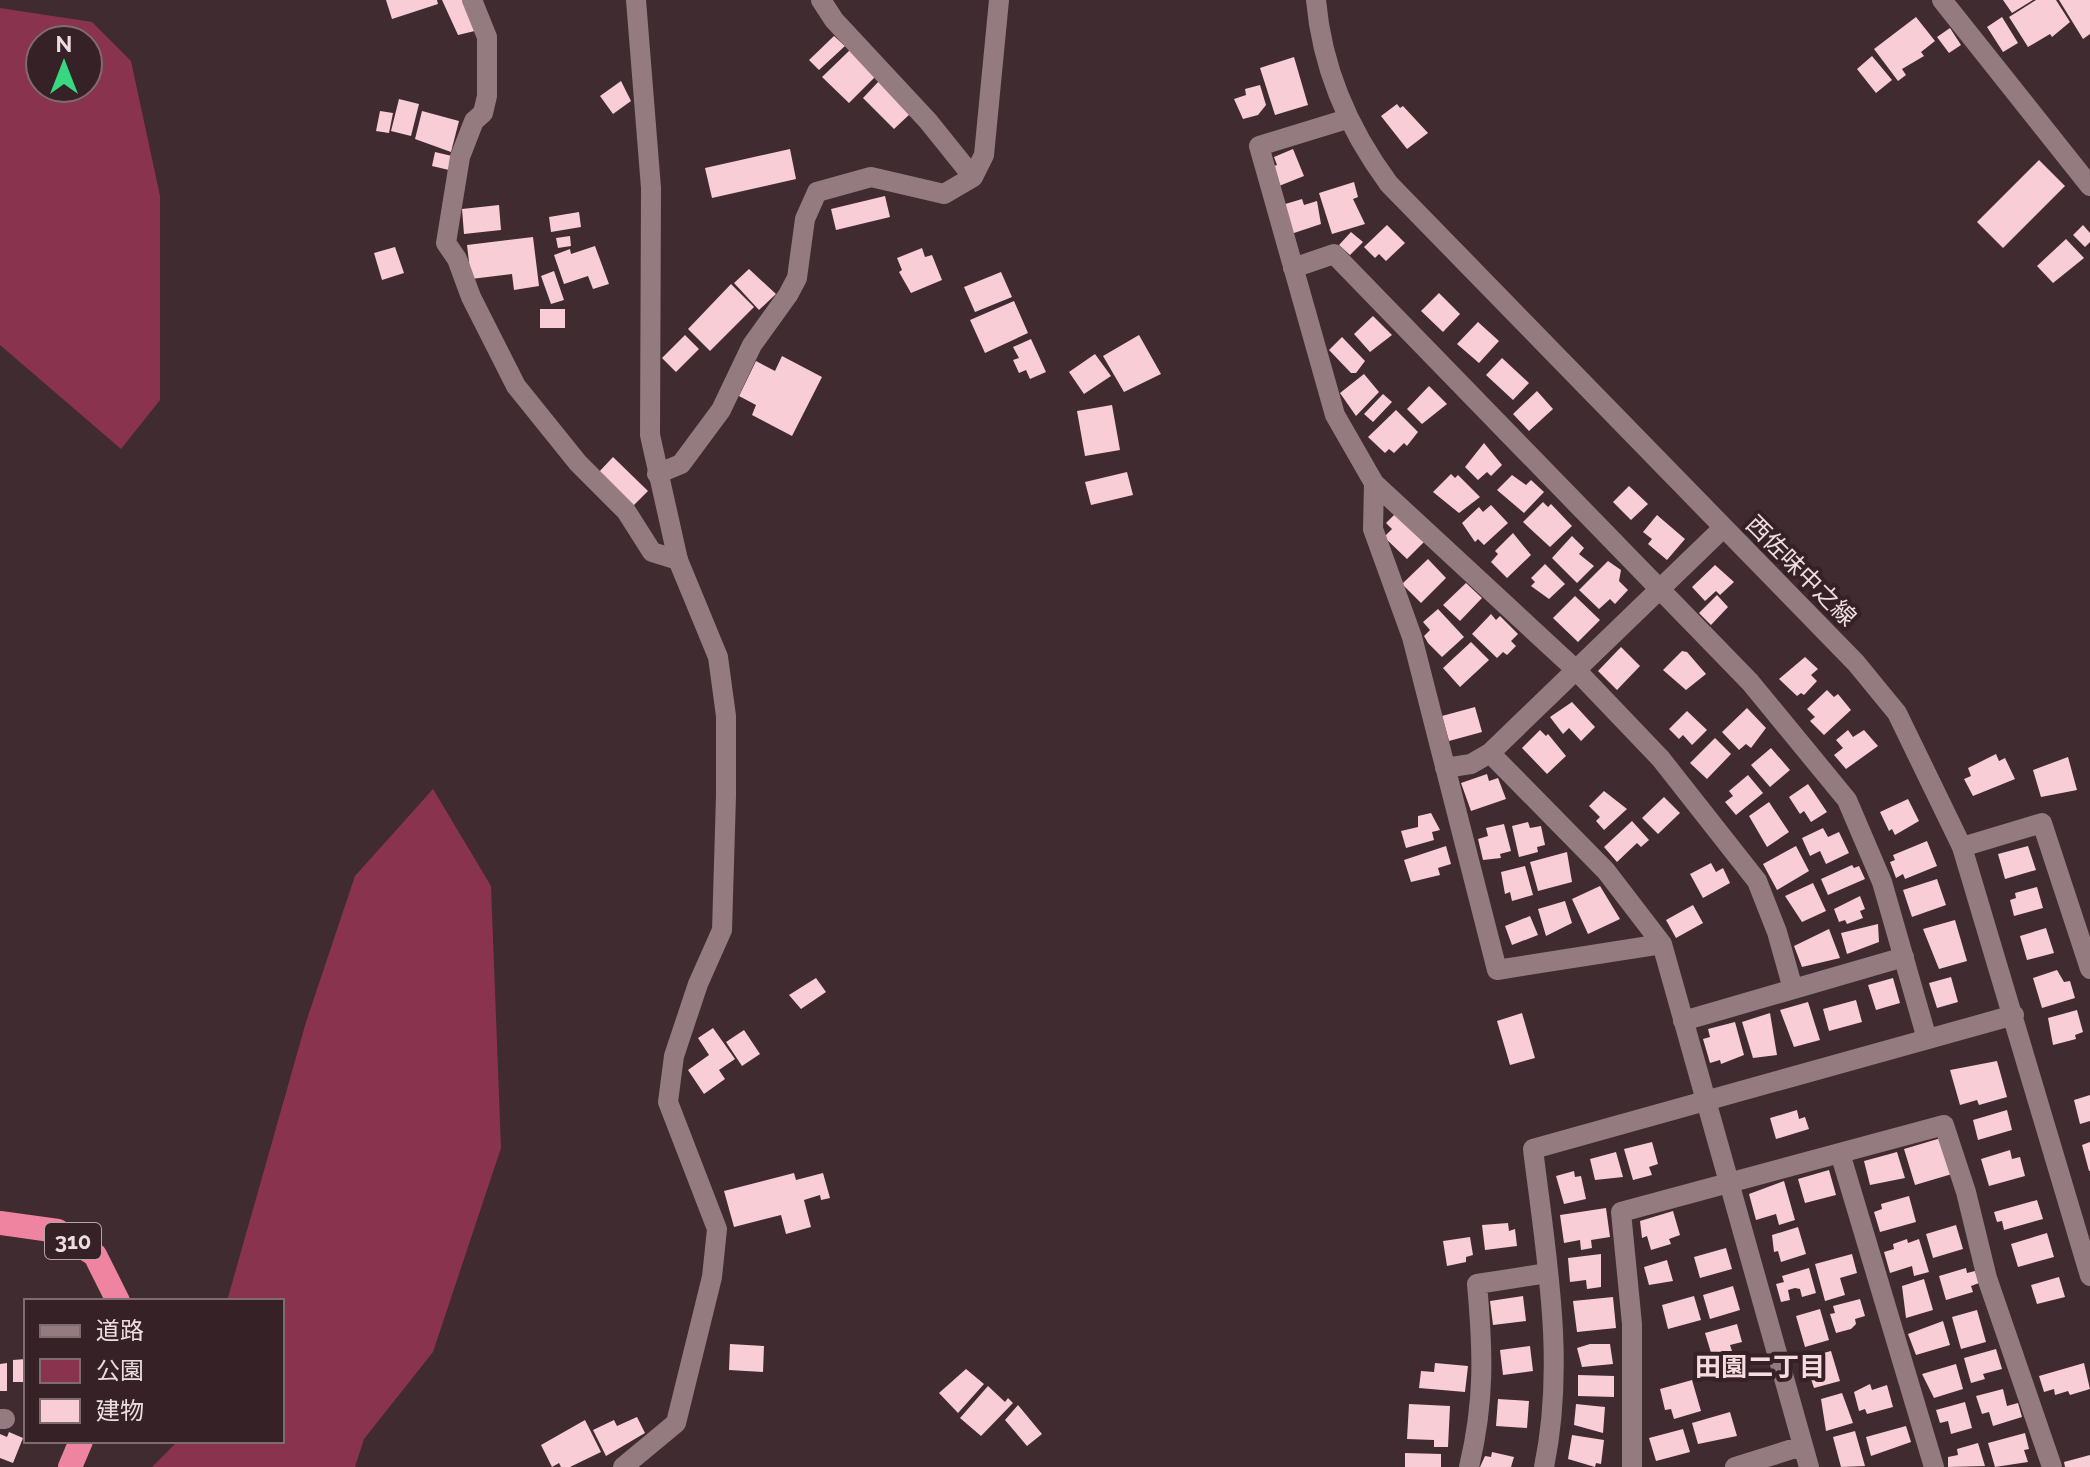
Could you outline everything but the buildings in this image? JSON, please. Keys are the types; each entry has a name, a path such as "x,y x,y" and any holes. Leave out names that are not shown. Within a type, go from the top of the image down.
{"highway":[{"name":"310","path":"0,1223 58,1231 95,1255 117,1299"},
{"path":"70,1467 80,1443"}],"street":[{"path":"472,0 487,37 487,96 483,113 474,121 460,157 446,243 457,259 471,297 516,386 578,463 626,511 652,552 678,560"},
{"path":"623,1467 676,1423 712,1277 717,1229 668,1102 674,1056 698,984 722,930 726,796 726,716 718,657 678,560 650,435 651,188 636,0"},
{"path":"821,0 834,20 919,110 973,177"},
{"path":"657,474 681,464 721,410 752,345 788,295 797,278 805,219 817,192 871,177 944,194 973,177 984,155 999,0"},
{"name":"西佐味中之線","path":"1316,0 1328,64 1347,119 1389,184 1722,529 1856,663 1897,713 1962,847 2090,1276"},
{"path":"1942,0 2090,186"},
{"path":"1347,119 1259,146 1335,415 1374,483 1576,670 1661,759 1757,881 1777,932 1793,989"},
{"path":"1293,268 1334,254 1527,450 1657,590 1750,682 1847,800 1882,882 1927,1039"},
{"path":"1374,483 1373,529 1412,637 1497,970 1662,944"},
{"path":"1445,768 1471,764 1490,753 1722,529"},
{"path":"1490,753 1606,871 1662,944 1704,1104 1731,1183 1809,1467"},
{"path":"1962,847 2042,823 2090,969"},
{"path":"1683,1021 1904,957"},
{"path":"1544,1467 1554,1417 1556,1337 1533,1149 1704,1104 2014,1015"},
{"path":"1632,1467 1632,1324 1621,1212 1944,1125 1966,1192 1987,1278 2052,1467"},
{"path":"1840,1153 1934,1467"},
{"path":"1469,1467 1481,1416 1483,1352 1477,1284 1548,1273"},
{"path":"1735,1467 1802,1446"}],"green space":[{"path":"0,8 94,24 24,24 24,104 104,104 104,34 131,61 160,196 160,400 121,449 0,345"},
{"path":"433,789 491,886 501,1148 433,1352 364,1439 355,1467 152,1467 176,1443 284,1443 284,1299 228,1299 306,1022 355,876"}],"district":[{"name":"田園二丁目","path":"1760,1367"}]}
